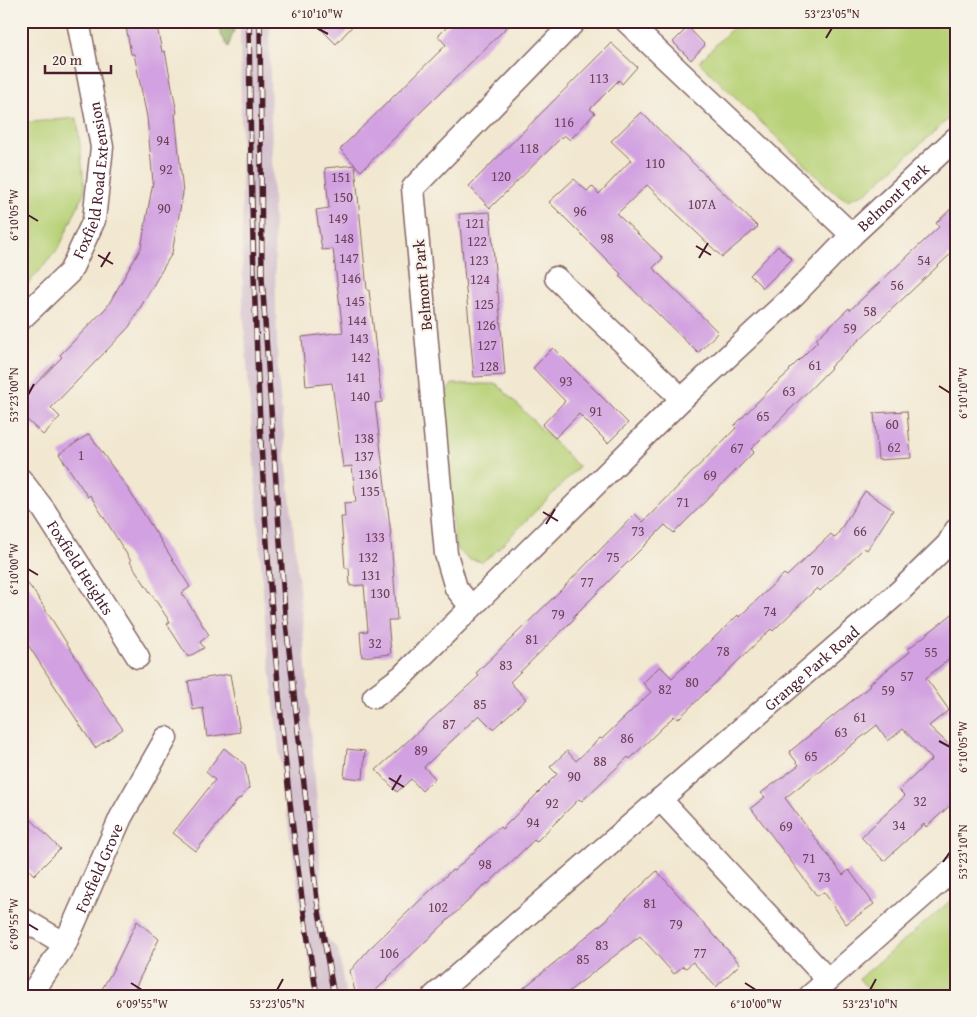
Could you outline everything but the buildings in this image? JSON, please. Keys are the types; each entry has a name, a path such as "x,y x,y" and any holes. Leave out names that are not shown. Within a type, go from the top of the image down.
{"street":[{"name":"Foxfield Road Extension","path":"21,319 70,272 94,220 102,148 78,21"},
{"name":"Belmont Park","path":"471,607 456,588 446,554 413,188 575,21"},
{"name":"Belmont Park","path":"626,21 852,235"},
{"name":"Belmont Park","path":"374,697 402,676 682,399 794,295 852,235 956,138"},
{"path":"556,278 682,399"},
{"name":"Foxfield Heights","path":"21,480 44,510 138,657"},
{"name":"Grange Park Road","path":"434,996 900,592 948,544 956,530"},
{"name":"Foxfield Grove","path":"30,996 65,944 121,817 166,738"},
{"path":"660,799 828,980"},
{"path":"810,996 956,866"},
{"path":"21,918 65,944"}],"shaded area":[{"path":"240,21 270,21 278,376 302,617 317,804 324,936 338,949 346,996 315,996 284,797 265,619 243,308"}],"green space":[{"path":"217,21 234,21 234,31 228,47 220,33"},
{"path":"739,21 943,21 956,33 956,112 866,193 847,200 831,190 699,62"},
{"path":"77,118 85,190 59,248 21,292 21,123"},
{"path":"452,384 497,384 579,467 494,553 482,562 469,559 457,550 454,538 439,404"},
{"path":"956,896 956,996 875,996 859,979"}],"railway":[{"path":"249,21 254,274 266,526 286,770 317,996"},
{"path":"260,21 262,278 285,614 317,900 334,996"}]}
